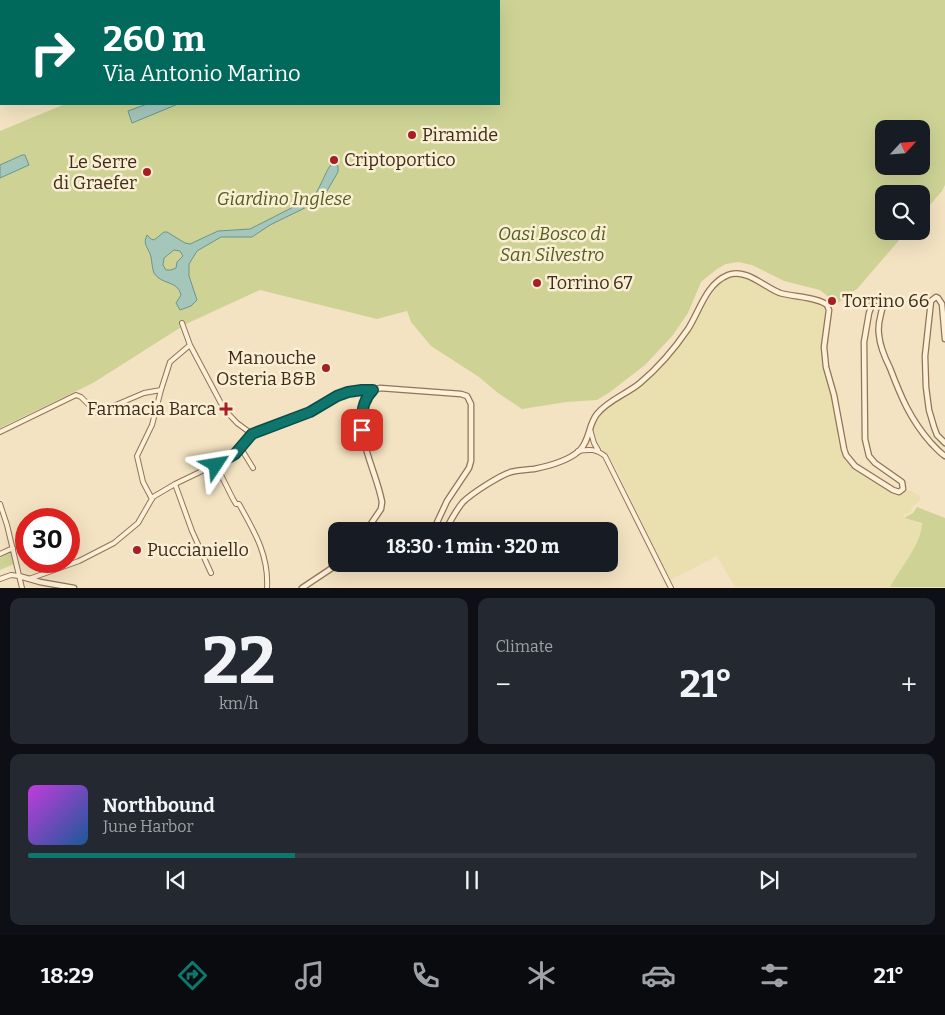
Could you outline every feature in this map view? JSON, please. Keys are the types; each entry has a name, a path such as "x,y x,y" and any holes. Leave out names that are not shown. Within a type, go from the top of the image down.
{"street":[{"path":"451,522 463,502 489,483 510,472 535,469 566,459 578,451 585,444 596,414 607,404 640,383 665,358 688,329 708,291 714,284 728,275 739,273 755,279 778,292 817,300 827,306 829,310 824,347 826,367 834,395 842,444 846,455 854,466 899,492 903,489 902,482 875,464 870,456 865,439 864,342 873,302 876,300 882,302 883,308 878,320 878,335 895,382 916,425 939,452 945,456"},
{"path":"945,339 942,304 936,297 931,301 925,369 931,419 937,435 945,443"},
{"path":"182,323 190,345 224,409 237,423 252,434"},
{"path":"152,499 143,482 137,456 152,425 170,362 190,345"},
{"path":"235,454 252,434 310,412 337,396 348,392 397,388 467,396 471,404 471,460 469,468 447,501 437,522"},
{"path":"0,432 76,395 81,397 97,413 144,393 161,390"},
{"path":"372,522 381,509 382,502 368,456 361,418 368,395 373,390"},
{"path":"590,428 594,443 605,456 671,588"},
{"path":"29,579 84,559 114,543 138,523 152,499 175,484 216,465 242,450 253,468"},
{"path":"578,451 598,450"},
{"path":"216,465 233,499 236,504 239,504 256,535 267,567 267,588"},
{"path":"175,484 192,531 211,573"},
{"path":"0,504 22,588"},
{"path":"0,554 13,548"},
{"path":"302,588 328,571"},
{"path":"0,579 11,575 74,588"}],"shaded area":[{"path":"733,276 744,278 784,297 824,306 826,316 823,331 824,369 834,400 838,442 841,450 846,459 857,470 893,492 902,494 909,490 920,496 920,500 912,507 911,512 904,515 904,518 922,524 922,528 913,550 890,587 735,587 717,556 670,580 615,466 598,443 593,428 599,414 642,384 666,362 717,287"}],"green space":[{"name":"Oasi Bosco di San Silvestro","path":"500,0 945,0 945,185 930,205 930,185 875,185 875,240 899,240 858,288 835,305 820,290 784,281 752,265 738,262 726,264 701,282 688,313 673,335 645,365 610,392 597,400 566,402 522,409 479,377 431,346 411,322 407,311 377,319 260,290 186,324 93,383 0,428 0,131 63,105 500,105"},
{"path":"917,507 945,518 945,587 890,587 918,540 922,523 904,518 913,513"},
{"path":"11,552 14,564 0,570 0,558"}],"water":[{"path":"144,105 176,105 132,123 128,111"},
{"path":"25,155 29,165 0,178 0,165"},
{"path":"333,163 338,166 338,172 324,196 317,202 270,225 252,237 221,237 197,251 189,264 189,276 197,300 191,306 180,310 176,303 181,295 177,287 157,277 154,273 146,244 147,235 154,240 164,232 167,232 190,244 218,231 250,229 313,197","holes":["174,250 180,251 183,256 177,262 176,268 166,270 163,265 164,258"]}],"place":[{"name":"Piramide","path":"412,135"},
{"name":"Criptoportico","path":"334,160"},
{"name":"Le Serre di Graefer","path":"147,172"},
{"name":"Torrino 67","path":"537,283"},
{"name":"Torrino 66","path":"832,301"},
{"name":"Manouche Osteria B&B","path":"326,368"},
{"name":"Farmacia Barca","path":"226,409"},
{"name":"Puccianiello","path":"137,550"}],"route":[{"path":"216,465 235,454 252,434 310,412 337,396 348,392 373,390 368,395 364,407 361,418 362,430"}],"park label":[{"name":"Giardino Inglese","path":"284,199"}]}
